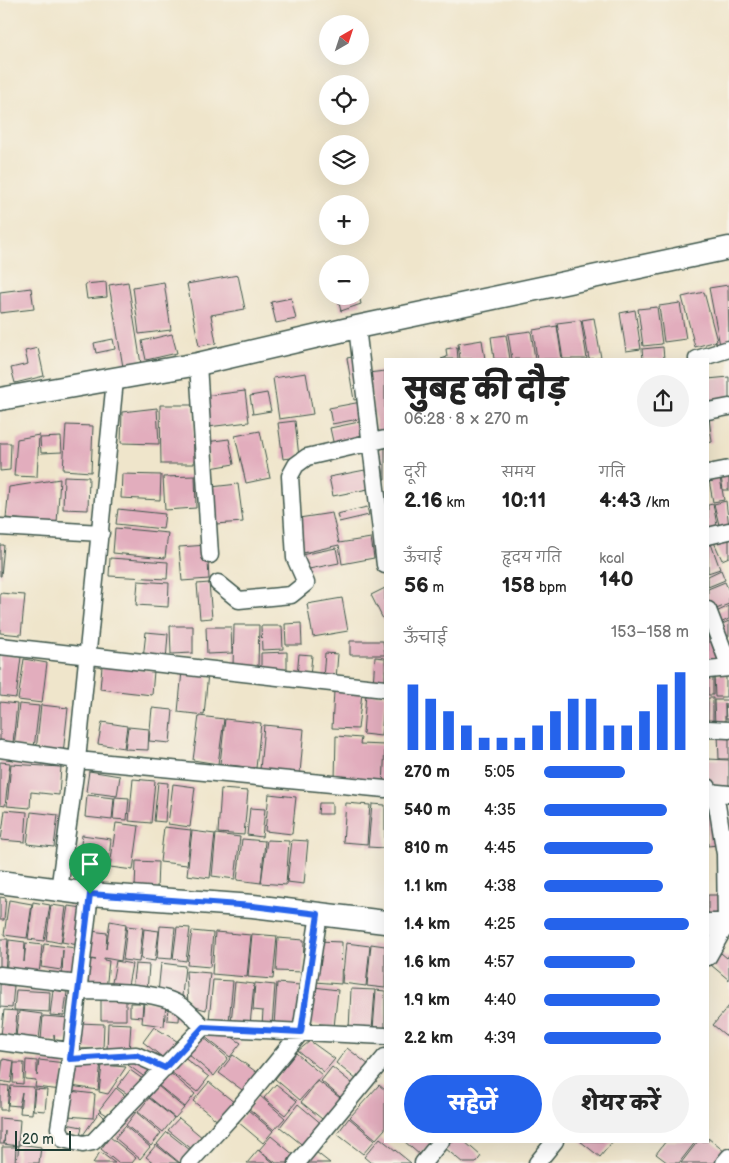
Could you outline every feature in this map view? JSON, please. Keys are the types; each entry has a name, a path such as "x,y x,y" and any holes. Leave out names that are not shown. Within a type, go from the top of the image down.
{"main road":[{"path":"0,399 198,364 357,327 729,248"},
{"path":"0,882 90,894 253,906 384,922"}],"street":[{"path":"357,327 379,440 384,544"},
{"path":"701,358 729,349"},
{"path":"198,364 210,555"},
{"path":"59,890 77,760 115,380"},
{"path":"709,411 729,407"},
{"path":"218,582 239,600 291,594 306,583 295,558 290,476 296,465 307,457 379,440"},
{"path":"709,473 729,469"},
{"path":"0,527 100,534"},
{"path":"709,536 729,531"},
{"path":"709,613 729,667 709,670"},
{"path":"0,646 384,689"},
{"path":"709,729 729,730"},
{"path":"0,749 77,760 384,789"},
{"path":"709,791 729,794"},
{"path":"709,793 717,806 721,852 721,925 709,955"},
{"path":"90,894 59,1128 63,1139 83,1144 93,1142 203,1027"},
{"path":"189,1163 238,1110 301,1032 318,914"},
{"path":"0,975 79,988 154,997 181,1005 203,1027 384,1036"},
{"path":"0,1042 70,1055 136,1055 165,1068"},
{"path":"297,1163 384,1058"},
{"path":"423,1163 439,1143"},
{"path":"537,1163 552,1143"},
{"path":"724,1163 729,1157"}],"building":[{"path":"238,275 245,309 211,315 216,343 199,346 187,284"},
{"path":"106,282 107,297 87,299 85,284"},
{"path":"128,282 141,364 123,367 109,285"},
{"path":"164,282 171,330 139,334 133,287"},
{"path":"728,285 729,344 720,345 709,288"},
{"path":"31,288 34,309 0,313 0,292"},
{"path":"704,292 717,341 695,347 682,297"},
{"path":"291,298 296,319 276,323 271,302"},
{"path":"680,303 686,339 664,342 659,306"},
{"path":"339,305 358,305 341,311"},
{"path":"657,307 662,344 643,346 638,309"},
{"path":"635,310 641,349 626,351 620,313"},
{"path":"594,318 601,358 589,358 582,320"},
{"path":"581,320 587,358 563,358 557,323"},
{"path":"557,326 562,358 537,358 533,330"},
{"path":"531,331 535,358 512,358 508,334"},
{"path":"172,334 177,353 146,360 142,341"},
{"path":"506,335 510,358 494,358 491,337"},
{"path":"113,339 115,349 96,353 94,343"},
{"path":"482,340 485,358 460,358 458,344"},
{"path":"457,347 458,358 444,358 447,357 446,349"},
{"path":"663,347 664,358 643,358 642,349"},
{"path":"38,348 44,376 15,383 11,368 28,364 25,351"},
{"path":"357,356 365,398 354,400 347,358"},
{"path":"384,371 384,435 378,436 368,373"},
{"path":"306,373 313,414 279,419 273,378"},
{"path":"729,377 729,403 709,405 709,379"},
{"path":"245,391 249,422 208,427 204,396"},
{"path":"267,393 271,411 253,414 250,396"},
{"path":"361,402 364,418 332,424 329,408"},
{"path":"160,405 193,405 194,464 161,464"},
{"path":"157,408 159,444 121,443 122,412"},
{"path":"709,417 712,442 709,443"},
{"path":"295,421 299,457 283,459 278,423"},
{"path":"364,421 367,439 334,446 330,428"},
{"path":"66,425 93,426 91,472 63,470"},
{"path":"260,431 270,478 246,483 235,436"},
{"path":"39,435 37,477 14,476 17,439"},
{"path":"61,437 62,452 41,453 40,438"},
{"path":"229,439 234,464 211,468 206,442"},
{"path":"0,443 11,443 10,470 0,471"},
{"path":"384,448 384,479 380,449"},
{"path":"365,470 368,489 333,496 329,477"},
{"path":"122,474 161,475 160,500 121,498"},
{"path":"729,475 729,490 723,490 721,476"},
{"path":"64,476 89,477 88,510 63,509"},
{"path":"195,476 196,508 165,510 163,477"},
{"path":"720,478 724,500 713,502 709,480"},
{"path":"60,479 57,523 6,518 9,487"},
{"path":"238,484 243,522 216,524 211,487"},
{"path":"726,501 729,527 720,529 714,504"},
{"path":"713,504 718,530 709,531 709,505"},
{"path":"367,507 369,515 339,522 337,514"},
{"path":"118,509 165,514 163,529 116,524"},
{"path":"332,513 339,543 371,538 374,558 342,564 339,545 303,553 299,518"},
{"path":"115,528 168,533 165,558 113,553"},
{"path":"729,537 729,557 722,560 713,540"},
{"path":"709,542 720,569 709,573"},
{"path":"0,545 4,545 1,576 0,576"},
{"path":"207,545 209,579 182,581 179,547"},
{"path":"336,548 339,563 304,570 301,555"},
{"path":"110,558 168,562 167,579 109,576"},
{"path":"721,570 725,580 709,587 709,576"},
{"path":"138,581 169,583 168,607 136,605"},
{"path":"725,582 729,591 729,604 711,611 709,589"},
{"path":"209,583 212,618 200,619 197,584"},
{"path":"384,588 384,621 371,595"},
{"path":"0,593 25,595 21,635 0,633"},
{"path":"342,598 348,631 313,637 307,604"},
{"path":"729,606 729,619 718,624 714,613"},
{"path":"729,621 729,636 723,638 718,626"},
{"path":"301,623 302,645 286,645 285,624"},
{"path":"234,625 259,625 258,667 233,667"},
{"path":"170,626 193,626 193,653 171,654"},
{"path":"261,626 282,626 283,649 262,650"},
{"path":"206,627 231,627 232,653 207,654"},
{"path":"146,632 168,634 166,661 143,659"},
{"path":"709,632 724,662 712,668 709,660"},
{"path":"350,641 383,641 384,655 350,655"},
{"path":"287,652 287,672 261,672 261,653"},
{"path":"325,653 338,654 336,679 323,678"},
{"path":"0,654 21,657 16,698 0,696"},
{"path":"299,654 312,655 310,677 297,676"},
{"path":"375,657 384,658 384,687 373,686"},
{"path":"24,659 47,663 42,703 18,700"},
{"path":"102,666 154,671 152,695 100,689"},
{"path":"182,671 208,673 204,715 178,712"},
{"path":"709,674 713,674 713,695 709,695"},
{"path":"714,674 726,674 726,697 715,697"},
{"path":"334,691 362,693 358,729 332,728"},
{"path":"366,693 384,695 381,736 363,734"},
{"path":"709,698 713,698 713,725 709,725"},
{"path":"714,700 729,700 729,719 726,719 725,703 725,725 715,725"},
{"path":"0,702 17,704 13,743 0,741"},
{"path":"19,704 39,706 34,748 14,746"},
{"path":"41,705 68,708 63,754 36,751"},
{"path":"152,708 173,710 170,743 149,741"},
{"path":"199,716 224,719 218,764 193,760"},
{"path":"225,719 261,723 256,768 220,764"},
{"path":"102,722 127,726 124,748 98,744"},
{"path":"264,725 304,729 300,773 260,770"},
{"path":"128,727 149,729 148,750 125,749"},
{"path":"729,733 729,759 719,759 718,734"},
{"path":"336,736 361,738 360,744 384,745 383,786 335,780"},
{"path":"709,759 729,760 729,787 711,787"},
{"path":"0,762 10,763 5,806 0,805"},
{"path":"11,764 61,767 59,795 31,792 30,808 7,806"},
{"path":"89,771 120,776 117,796 86,792"},
{"path":"133,779 155,781 151,823 129,821"},
{"path":"158,782 168,783 165,822 154,821"},
{"path":"173,784 195,787 190,827 168,824"},
{"path":"221,789 248,791 244,835 218,833"},
{"path":"269,794 296,797 292,834 265,831"},
{"path":"87,795 114,798 112,820 85,817"},
{"path":"115,797 129,798 127,820 113,819"},
{"path":"319,803 332,803 332,814 318,814"},
{"path":"346,803 370,805 367,844 343,842"},
{"path":"372,804 384,805 384,848 368,847"},
{"path":"709,805 711,821 715,821 717,845 709,846"},
{"path":"250,808 265,809 262,837 247,835"},
{"path":"5,810 27,812 25,842 1,840"},
{"path":"31,812 58,815 54,847 27,844"},
{"path":"116,823 139,826 133,870 110,867"},
{"path":"164,827 191,830 187,865 160,862"},
{"path":"192,831 215,834 210,878 187,875"},
{"path":"216,834 240,837 235,879 212,876"},
{"path":"82,835 111,839 108,868 79,864"},
{"path":"242,839 265,841 261,883 237,880"},
{"path":"267,840 289,841 286,885 261,883"},
{"path":"292,840 308,841 304,884 287,882"},
{"path":"136,861 158,862 157,889 135,888"},
{"path":"709,895 720,895 720,915 709,915"},
{"path":"0,897 6,898 4,920 0,920"},
{"path":"9,900 32,904 27,938 4,935"},
{"path":"33,902 50,905 44,941 28,939"},
{"path":"51,905 66,907 61,943 46,940"},
{"path":"68,906 84,908 78,945 62,942"},
{"path":"110,921 126,924 121,961 104,958 104,960 109,961 106,990 84,988 86,959 96,960 87,958 91,931 107,933 106,949"},
{"path":"127,926 143,928 139,962 123,960"},
{"path":"160,926 175,927 172,959 157,958"},
{"path":"177,927 190,928 186,961 173,959"},
{"path":"144,929 159,931 155,961 141,959"},
{"path":"192,931 213,933 210,967 187,965"},
{"path":"215,932 251,935 247,977 212,974"},
{"path":"252,934 277,936 273,979 248,977"},
{"path":"278,938 304,940 303,972 276,971"},
{"path":"0,939 8,939 5,970 0,970"},
{"path":"9,940 25,942 24,962 26,943 42,945 39,975 6,974"},
{"path":"317,941 342,942 341,984 315,982"},
{"path":"346,943 370,946 366,986 342,983"},
{"path":"44,944 76,948 74,979 62,979 63,950 61,970 41,967"},
{"path":"371,944 384,946 384,988 367,986"},
{"path":"721,953 727,958 729,955 729,980 711,965"},
{"path":"116,961 132,964 127,991 111,988"},
{"path":"161,963 185,966 182,996 158,993"},
{"path":"135,964 149,965 147,992 132,990"},
{"path":"186,971 210,973 206,1010 188,1005"},
{"path":"213,980 233,981 229,1022 209,1020"},
{"path":"235,982 254,984 250,1025 231,1023"},
{"path":"255,983 275,985 272,1025 262,1025 263,1011 253,1010"},
{"path":"277,983 300,985 297,1027 274,1025"},
{"path":"0,984 14,986 12,1008 0,1007"},
{"path":"314,987 338,990 334,1027 310,1024"},
{"path":"351,989 375,990 372,1030 349,1029"},
{"path":"16,990 50,992 49,1012 14,1010"},
{"path":"53,990 67,992 64,1016 50,1015"},
{"path":"376,990 384,991 384,1031 373,1030"},
{"path":"101,996 126,997 126,1020 101,1020"},
{"path":"144,1002 166,1004 164,1026 142,1023"},
{"path":"130,1003 143,1003 142,1017 130,1016"},
{"path":"168,1006 180,1007 179,1021 167,1020"},
{"path":"729,1006 729,1038 713,1025"},
{"path":"4,1010 17,1011 15,1037 1,1035"},
{"path":"19,1011 42,1014 39,1039 16,1037"},
{"path":"43,1016 69,1018 67,1041 55,1040 54,1034 54,1041 41,1040"},
{"path":"78,1023 104,1024 103,1049 78,1049"},
{"path":"108,1023 131,1024 129,1053 107,1051"},
{"path":"154,1027 180,1043 166,1060 143,1042"},
{"path":"229,1035 241,1043 230,1057 204,1036"},
{"path":"202,1036 228,1058 214,1076 188,1054"},
{"path":"310,1041 335,1059 324,1072 298,1051"},
{"path":"347,1048 369,1065 357,1080 336,1063"},
{"path":"296,1053 322,1075 300,1100 275,1079"},
{"path":"233,1055 259,1074 245,1092 219,1073"},
{"path":"134,1056 160,1067 150,1081 128,1065"},
{"path":"183,1057 209,1077 197,1092 171,1072"},
{"path":"3,1059 14,1061 11,1083 0,1081"},
{"path":"26,1060 37,1061 37,1076 39,1060 65,1063 62,1090 35,1087 36,1080 25,1079"},
{"path":"74,1061 101,1061 98,1090 71,1086"},
{"path":"14,1063 24,1063 23,1084 13,1083"},
{"path":"102,1065 126,1067 108,1094 99,1092"},
{"path":"332,1067 358,1088 346,1102 321,1081"},
{"path":"130,1070 147,1082 132,1097 117,1087"},
{"path":"169,1072 195,1094 185,1107 158,1085"},
{"path":"318,1081 344,1101 327,1123 301,1102"},
{"path":"209,1082 235,1103 219,1122 193,1101"},
{"path":"276,1084 297,1101 285,1115 264,1098"},
{"path":"0,1085 9,1086 7,1110 0,1110"},
{"path":"379,1085 384,1089 384,1130 376,1139 350,1117"},
{"path":"11,1086 34,1087 32,1114 20,1113 22,1092 19,1106 8,1105"},
{"path":"158,1086 184,1108 175,1118 149,1097"},
{"path":"116,1088 129,1099 110,1117 99,1110"},
{"path":"35,1089 47,1090 45,1111 33,1110"},
{"path":"70,1091 95,1094 93,1118 67,1116"},
{"path":"259,1095 285,1118 274,1130 248,1108"},
{"path":"149,1098 174,1118 163,1132 138,1112"},
{"path":"298,1104 323,1125 305,1147 280,1127"},
{"path":"248,1110 273,1131 263,1143 238,1122"},
{"path":"99,1112 106,1119 90,1134 83,1135"},
{"path":"136,1112 161,1133 151,1146 126,1125"},
{"path":"0,1118 20,1120 18,1146 0,1144"},
{"path":"179,1118 203,1138 193,1150 168,1130"},
{"path":"349,1118 375,1140 363,1154 337,1134"},
{"path":"66,1124 82,1127 80,1136 66,1133"},
{"path":"125,1126 150,1147 140,1159 115,1138"},
{"path":"167,1132 190,1150 180,1163 157,1144"},
{"path":"271,1136 295,1156 289,1163 276,1163 259,1150"},
{"path":"110,1137 136,1158 132,1163 118,1163 101,1149"},
{"path":"380,1138 411,1163 371,1163 364,1157"},
{"path":"709,1139 725,1152 717,1163 681,1163 696,1143 709,1143"},
{"path":"406,1143 430,1143 420,1155"},
{"path":"449,1143 466,1143 481,1156 476,1163 463,1163 445,1148"},
{"path":"582,1143 611,1143 600,1157"},
{"path":"664,1143 694,1143 679,1163 668,1163 656,1154"},
{"path":"19,1144 41,1147 39,1163 17,1163"},
{"path":"156,1145 179,1163 154,1163 146,1157"},
{"path":"2,1147 16,1147 15,1163 2,1163"},
{"path":"258,1150 274,1163 247,1163"},
{"path":"100,1152 115,1163 93,1163"},
{"path":"316,1152 330,1163 307,1163"}],"route":[{"path":"90,894 253,906 318,914 301,1032 203,1027 165,1068 136,1055 70,1059 69,1051 79,991 90,894"}]}
